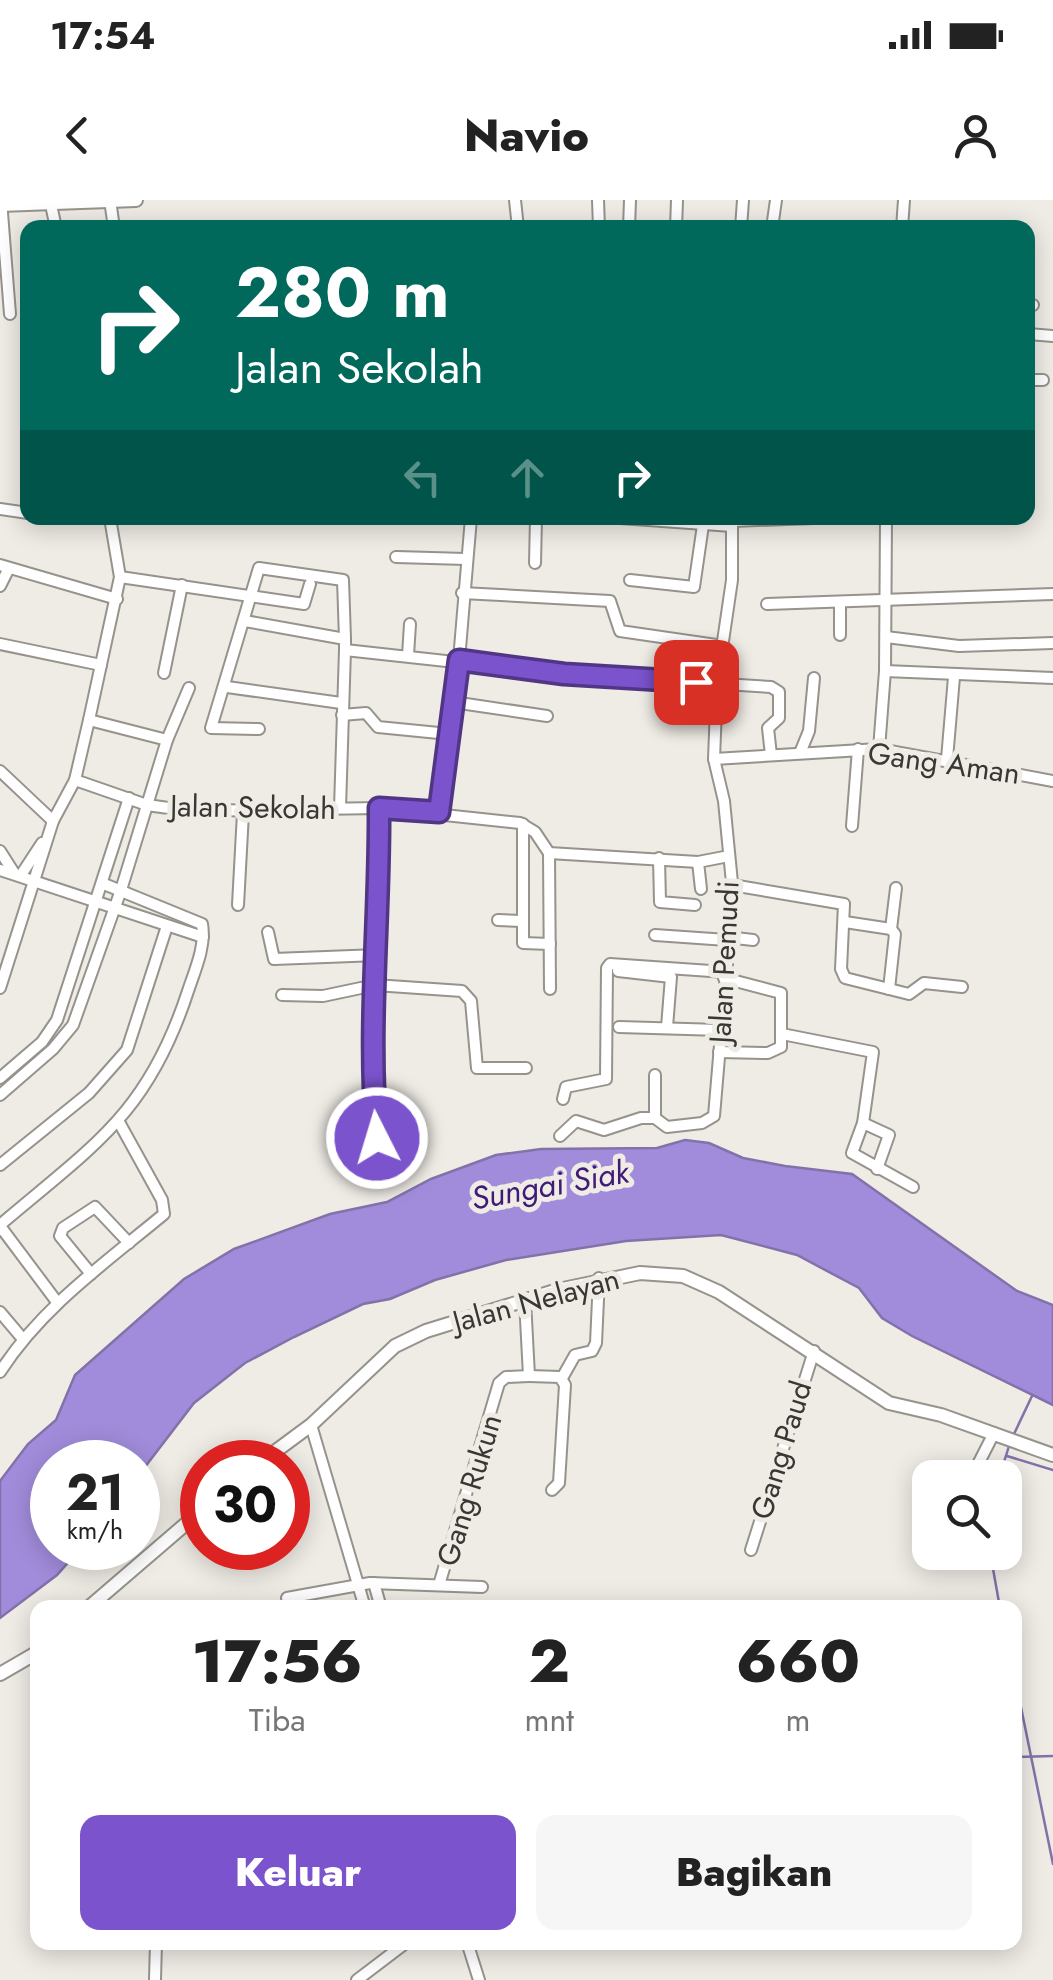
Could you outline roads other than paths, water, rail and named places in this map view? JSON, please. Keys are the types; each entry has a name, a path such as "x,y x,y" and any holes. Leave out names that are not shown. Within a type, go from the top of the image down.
{"main road":[{"path":"1,203 136,200"},
{"name":"Jalan Nelayan","path":"291,1440 395,1346 598,1278 640,1274 683,1276 720,1292 889,1403 998,1434 1053,1455"},
{"path":"98,1600 180,1529"},
{"path":"0,1674 30,1657"}],"street":[{"path":"1,203 10,314"},
{"path":"1035,380 1043,380"},
{"path":"0,988 37,880 48,834 75,780 90,720 120,577 111,525"},
{"path":"439,812 459,660 470,525"},
{"path":"536,525 536,563"},
{"path":"630,580 694,587 701,525"},
{"name":"Jalan Pemudi","path":"560,1136 576,1121 604,1130 654,1118 667,1127 702,1123 714,1116 732,885 714,758 717,682 732,580 732,525"},
{"path":"879,750 885,671 886,525"},
{"path":"396,558 466,559"},
{"path":"0,586 4,567 117,599"},
{"path":"260,729 212,727 261,567 343,580 340,808"},
{"path":"120,577 305,604 310,584"},
{"path":"164,673 182,585"},
{"path":"462,593 610,601 620,631 723,646"},
{"path":"767,604 840,605 1053,594"},
{"path":"840,605 840,635"},
{"path":"245,621 345,645 408,655 564,674 771,687 778,692 778,722 768,728 771,755"},
{"path":"408,655 410,624"},
{"path":"886,638 959,646 1053,643"},
{"path":"0,644 101,665"},
{"path":"885,671 954,677 1053,678"},
{"path":"947,760 954,677"},
{"path":"800,753 809,731 814,678"},
{"path":"227,686 366,712 378,726 449,734"},
{"path":"0,1095 64,1039 121,890 166,740 188,688"},
{"path":"453,702 547,716"},
{"path":"90,720 166,740"},
{"path":"852,826 858,750"},
{"name":"Gang Aman","path":"714,758 879,750 1053,781"},
{"path":"0,770 53,821"},
{"name":"Jalan Sekolah","path":"75,780 147,804 244,813 379,808 523,824"},
{"path":"0,1078 51,1032 104,884 129,798"},
{"path":"379,808 373,1100 380,1176"},
{"path":"238,905 244,813"},
{"path":"121,822 140,828"},
{"path":"523,824 550,852 698,862 729,856"},
{"path":"523,824 523,943 550,944"},
{"path":"17,874 48,834"},
{"path":"0,851 17,874"},
{"path":"550,852 550,989"},
{"path":"659,858 660,902 695,905"},
{"path":"698,862 701,889"},
{"path":"0,870 113,910 203,936"},
{"path":"57,1302 0,1226 120,1124 168,1050 203,936 199,922 104,884"},
{"path":"732,885 840,900 846,908 842,973 909,994 924,983 962,987"},
{"path":"889,989 896,888"},
{"path":"498,920 523,921"},
{"path":"845,922 891,928"},
{"path":"0,1165 89,1094 127,1050 167,926"},
{"path":"268,932 274,959 378,955"},
{"path":"655,936 754,940"},
{"path":"564,1099 566,1088 606,1079 606,968 610,964 724,975 781,993 780,1047 773,1052 719,1052"},
{"path":"618,971 671,978 666,1027"},
{"path":"282,995 323,996 374,985 466,993 477,1068 526,1068"},
{"path":"620,1027 720,1030"},
{"path":"51,1032 64,1039"},
{"path":"782,1034 873,1052 863,1123 852,1153 913,1187"},
{"path":"654,1118 655,1075"},
{"path":"373,1100 396,1100 404,1113"},
{"path":"863,1123 889,1135 877,1168"},
{"path":"0,1372 22,1338 57,1302 165,1212 120,1124"},
{"path":"91,1274 60,1236 63,1228 94,1207 129,1243"},
{"path":"552,1490 560,1484 564,1438 562,1378 575,1355 592,1350 596,1343 598,1278"},
{"path":"525,1300 528,1376 562,1378"},
{"path":"0,1312 22,1338"},
{"name":"Gang Paud","path":"751,1550 814,1351"},
{"name":"Gang Rukun","path":"439,1585 500,1383 506,1378 528,1376"},
{"path":"311,1425 366,1584 376,1600"},
{"path":"982,1460 998,1434"},
{"path":"366,1584 366,1600"},
{"path":"287,1598 366,1584 482,1587"},
{"path":"155,1980 156,1950"},
{"path":"357,1980 395,1950"},
{"path":"469,1950 478,1980"}],"water":[{"name":"Sungai Siak","path":"685,1140 709,1143 743,1158 852,1174 1017,1291 1053,1305 1053,1405 912,1336 882,1318 859,1288 797,1255 721,1235 626,1241 506,1260 435,1280 390,1299 363,1304 245,1363 194,1403 160,1447 160,1440 33,1440 56,1420 75,1375 184,1279 234,1249 330,1214 387,1202 431,1179 496,1155 541,1149 657,1148"},
{"path":"28,1444 30,1570 61,1570 0,1618 0,1481"}],"waterway":[{"path":"1014,1434 1032,1396"},
{"path":"1005,1460 1009,1446"},
{"path":"1007,1456 1053,1470"},
{"path":"993,1570 999,1600"},
{"path":"1022,1712 1053,1864"},
{"path":"1022,1757 1053,1756"}]}
